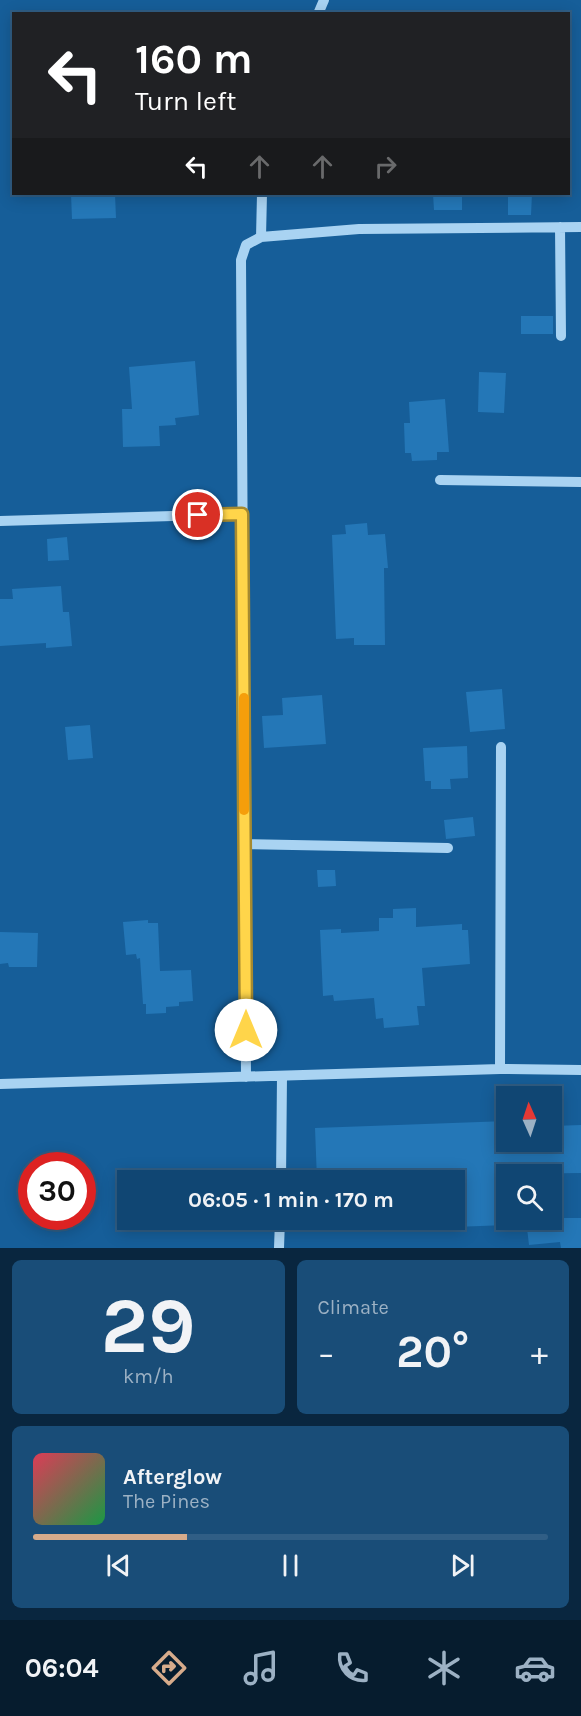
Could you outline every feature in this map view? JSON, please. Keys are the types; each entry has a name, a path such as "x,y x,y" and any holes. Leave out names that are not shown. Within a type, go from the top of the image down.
{"street":[{"path":"261,237 262,195"},
{"path":"560,227 561,336"},
{"path":"246,1077 241,260 246,245 261,237 359,229 581,227"},
{"path":"440,480 581,482"},
{"path":"0,520 242,514"},
{"path":"500,1069 501,747"},
{"path":"244,844 448,848"},
{"path":"0,1084 500,1069 581,1070"},
{"path":"281,1170 282,1076"},
{"path":"279,1248 280,1230"}],"building":[{"path":"71,195 115,195 116,218 72,219"},
{"path":"433,195 462,195 462,210 434,210"},
{"path":"508,195 532,195 531,215 508,215"},
{"path":"521,316 553,316 553,334 521,334"},
{"path":"195,361 199,415 175,418 176,425 159,426 160,446 123,447 122,409 132,409 129,367"},
{"path":"479,372 506,373 504,413 478,412"},
{"path":"445,399 449,452 437,452 437,460 412,461 411,453 405,453 404,423 410,423 409,402"},
{"path":"367,523 368,535 385,534 388,568 384,568 385,645 354,645 354,638 336,639 332,535 346,534 345,525"},
{"path":"67,537 69,560 48,561 47,539"},
{"path":"61,586 63,612 69,612 72,646 46,648 46,643 0,646 0,599 13,599 12,589"},
{"path":"502,689 505,729 470,732 466,692"},
{"path":"322,695 326,744 264,748 262,716 283,715 282,698"},
{"path":"90,725 93,758 68,760 65,727"},
{"path":"467,746 468,778 450,779 451,789 431,789 431,781 425,781 423,748"},
{"path":"473,817 475,836 446,839 444,820"},
{"path":"317,870 335,870 336,886 318,887"},
{"path":"416,908 416,927 462,924 462,930 468,930 470,964 422,968 425,1006 417,1006 419,1025 384,1028 383,1018 376,1019 374,998 334,1001 333,995 323,996 320,930 341,929 341,933 379,931 379,918 393,918 393,909"},
{"path":"148,920 148,923 158,923 160,971 191,970 193,1001 179,1002 179,1006 166,1007 166,1013 146,1014 146,1004 143,1004 140,958 137,959 136,954 126,955 123,922"},
{"path":"0,932 38,933 37,967 9,967 8,963 0,964"},
{"path":"496,1121 496,1152 562,1152 562,1126 581,1125 581,1173 562,1173 562,1164 496,1164 496,1225 465,1227 465,1170 317,1170 315,1128"},
{"path":"562,1218 581,1218 581,1248 561,1248 560,1242 529,1245 527,1230 562,1230"}],"slow traffic":[{"path":"244,698 244,810"}],"route":[{"path":"198,515 242,514 246,1030"}]}
